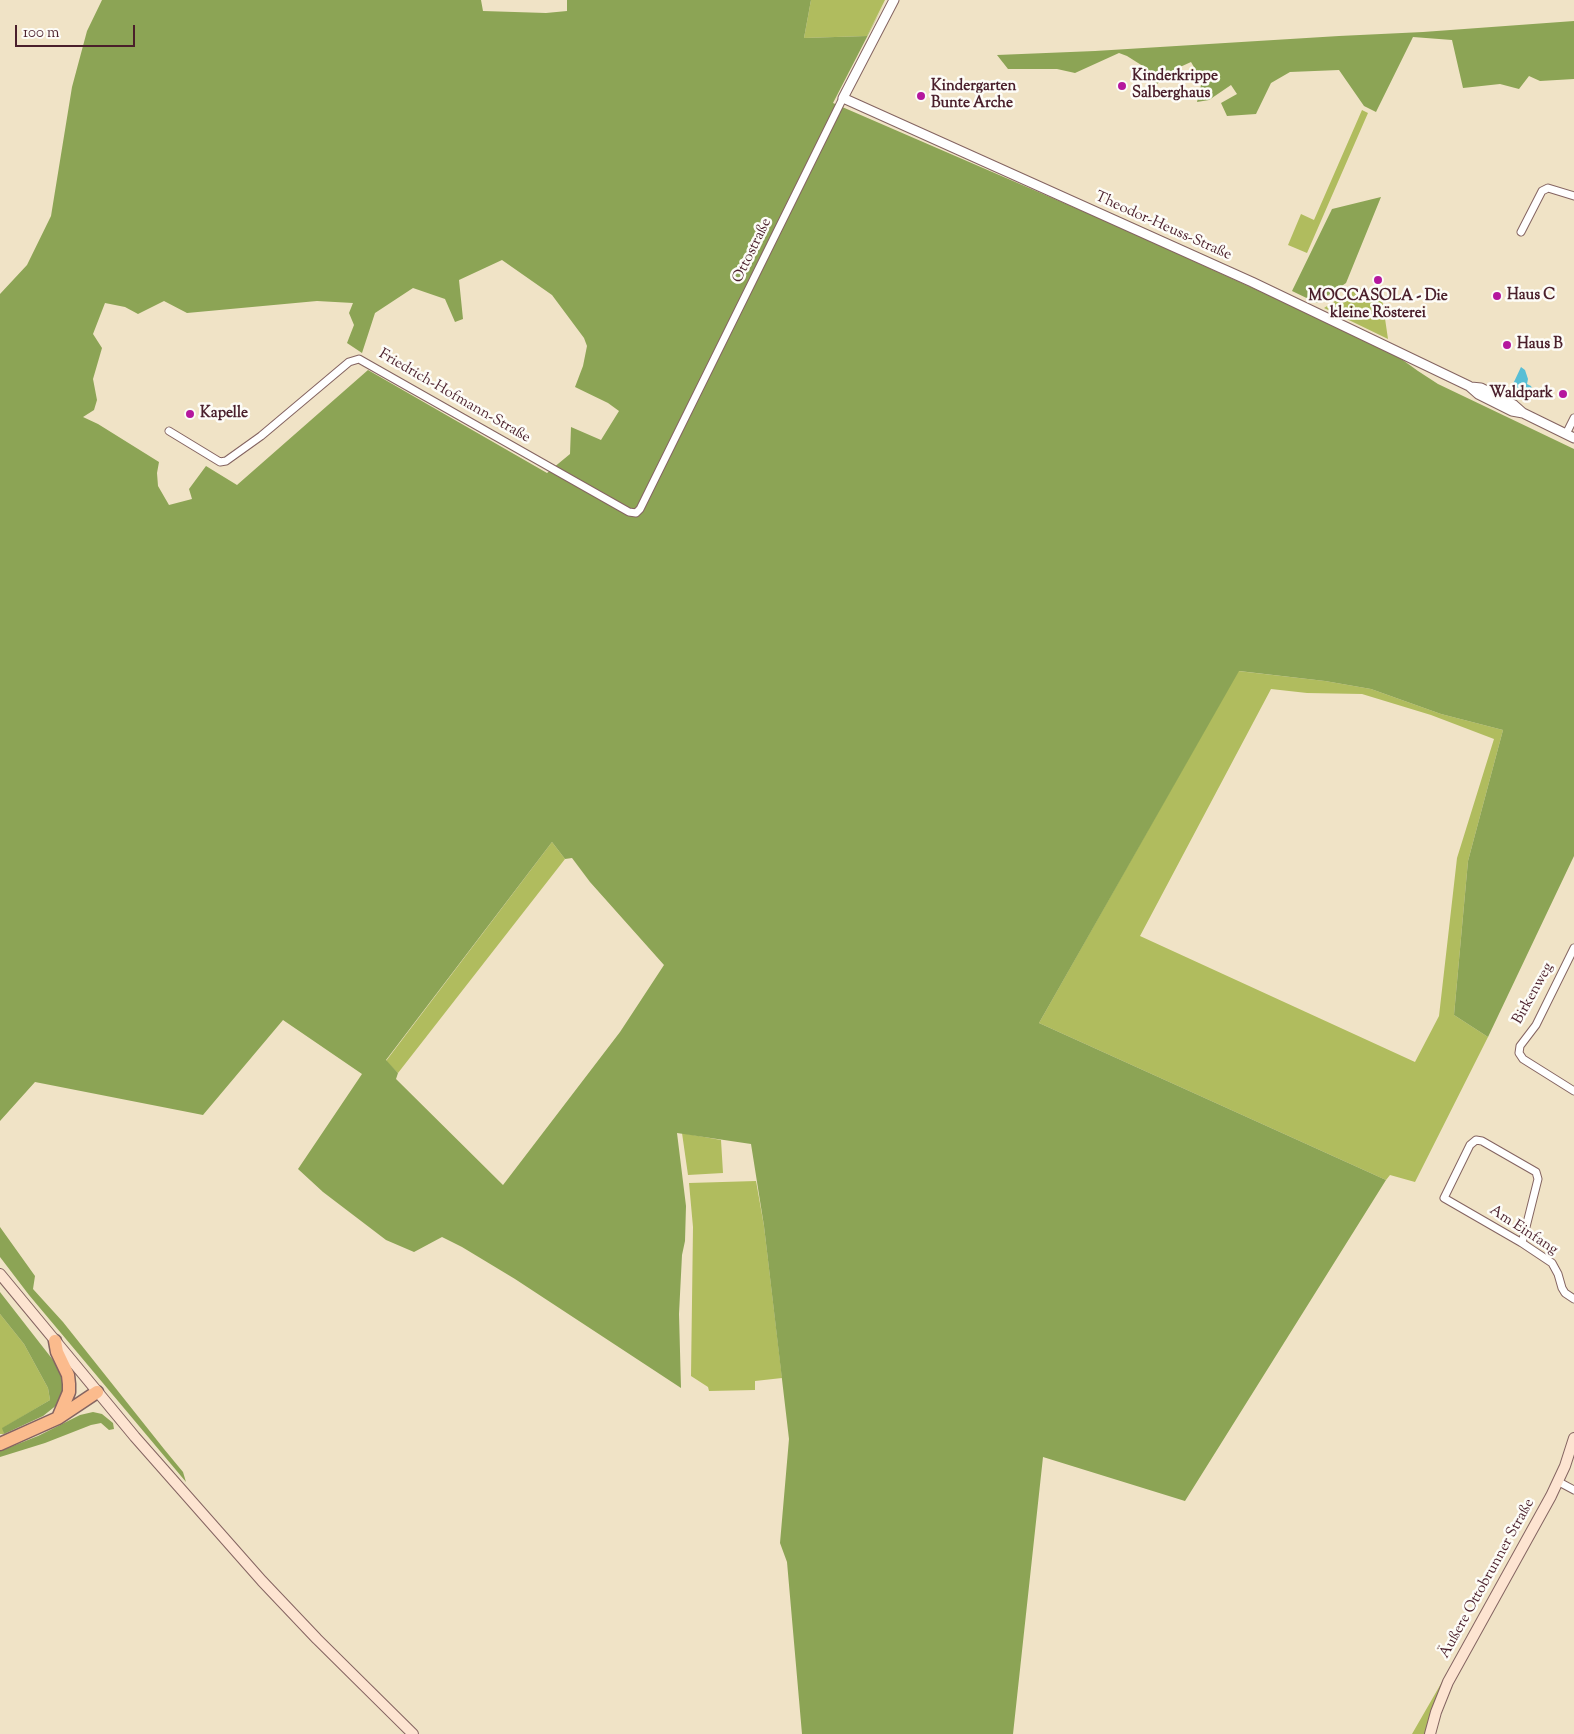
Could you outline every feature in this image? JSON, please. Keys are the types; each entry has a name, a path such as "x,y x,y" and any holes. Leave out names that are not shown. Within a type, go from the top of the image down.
{"highway":[{"path":"55,1341 57,1352 68,1375 69,1384 69,1392 58,1418"},
{"path":"0,1444 58,1418 97,1392"}],"main road":[{"path":"0,1274 97,1392 267,1587 317,1640 413,1734"},
{"name":"Äußere Ottobrunner Straße","path":"1430,1734 1436,1712 1448,1682 1559,1482 1574,1438"}],"street":[{"name":"Ottostraße","path":"636,513 640,509 843,98 894,0"},
{"name":"Theodor-Heuss-Straße","path":"843,98 1252,282 1469,386 1481,388 1514,405 1523,413 1570,436"},
{"path":"1522,232 1542,191 1548,188 1574,196"},
{"name":"Friedrich-Hofmann-Straße","path":"169,431 220,462 226,461 261,436 349,362 360,359 614,504 629,512 636,513"},
{"path":"1570,436 1574,418"},
{"name":"Birkenweg","path":"1574,948 1536,1025 1520,1046 1519,1053 1522,1059 1574,1091"},
{"name":"Am Einfang","path":"1522,1244 1538,1179 1536,1172 1482,1141 1476,1140 1470,1145 1444,1198 1552,1263 1565,1293 1574,1299"},
{"path":"1559,1482 1574,1490"}],"green space":[{"path":"102,0 481,0 483,11 546,13 567,11 567,0 811,0 804,38 867,36 886,0 833,103 1110,223 1288,304 1400,358 1438,384 1574,449 1574,856 1488,1037 1454,1015 1468,861 1503,730 1441,714 1371,689 1325,681 1239,671 1039,1023 1386,1180 1185,1501 1043,1457 1013,1734 802,1734 787,1562 780,1543 789,1439 764,1226 751,1144 677,1133 686,1206 679,1314 681,1388 515,1279 462,1247 442,1237 414,1252 386,1240 323,1192 298,1169 362,1074 283,1020 203,1115 35,1082 0,1121 0,294 27,265 51,216 72,87 87,31","holes":["502,260 552,295 584,338 587,346 583,366 575,387 608,403 619,411 601,440 571,427 570,454 547,473 368,370 237,485 206,466 189,489 192,499 169,505 158,486 157,473 159,462 98,424 83,417 94,410 97,400 93,379 102,348 93,334 105,303 125,307 138,314 164,301 187,313 317,301 353,303 349,313 354,325 347,343 362,353 375,313 413,288 445,299 455,322 463,319 459,280","552,842 565,859 572,858 590,882 664,965 620,1032 503,1185 396,1079 398,1073 386,1060"]},
{"path":"811,0 885,0 867,36 804,38"},
{"path":"1574,21 1574,79 1540,81 1529,76 1519,89 1500,84 1463,88 1452,40 1413,37 1376,112 1364,106 1339,70 1290,72 1271,83 1256,114 1227,116 1221,103 1237,94 1231,85 1209,100 1197,102 1202,81 1191,62 1169,72 1155,86 1146,68 1119,53 1075,73 1057,69 1008,69 997,55 1423,32"},
{"path":"1362,110 1368,113 1307,253 1288,245 1301,214 1314,220"},
{"path":"1381,197 1346,283 1317,303 1292,291 1332,209"},
{"path":"1357,287 1382,298 1388,339 1324,308"},
{"path":"1238,671 1325,681 1371,689 1441,714 1503,730 1468,861 1454,1015 1488,1037 1415,1182 1390,1175 1386,1180 1039,1023","holes":["1271,689 1307,693 1362,694 1431,715 1494,739 1457,858 1439,1016 1415,1062 1140,936"]},
{"path":"552,842 565,859 398,1073 386,1061"},
{"path":"682,1133 721,1140 723,1173 688,1175"},
{"path":"756,1181 764,1226 782,1378 755,1381 755,1390 709,1391 708,1387 691,1376 693,1227 689,1183"},
{"path":"0,1227 35,1276 33,1289 63,1322 183,1472 186,1482 29,1295 0,1257"},
{"path":"0,1292 53,1360 63,1377 64,1391 58,1404 43,1416 4,1434 2,1428 50,1400 48,1388 24,1344 0,1314"},
{"path":"0,1314 24,1344 48,1388 50,1400 3,1428 4,1434 0,1434"},
{"path":"93,1412 102,1414 113,1423 114,1429 109,1430 101,1423 91,1425 45,1443 0,1457 0,1451 38,1436 80,1415"},
{"path":"1450,1668 1437,1697 1425,1734 1412,1734"}],"water":[{"path":"1521,367 1525,370 1528,379 1527,384 1531,386 1534,397 1514,387 1513,384"}],"place":[{"name":"Kinderkrippe Salberghaus","path":"1122,86"},
{"name":"Kindergarten Bunte Arche","path":"921,96"},
{"name":"MOCCASOLA - Die kleine Rösterei","path":"1378,280"},
{"name":"Haus C","path":"1497,296"},
{"name":"Haus B","path":"1507,345"},
{"name":"Waldpark","path":"1563,394"},
{"name":"Kapelle","path":"190,414"}]}
